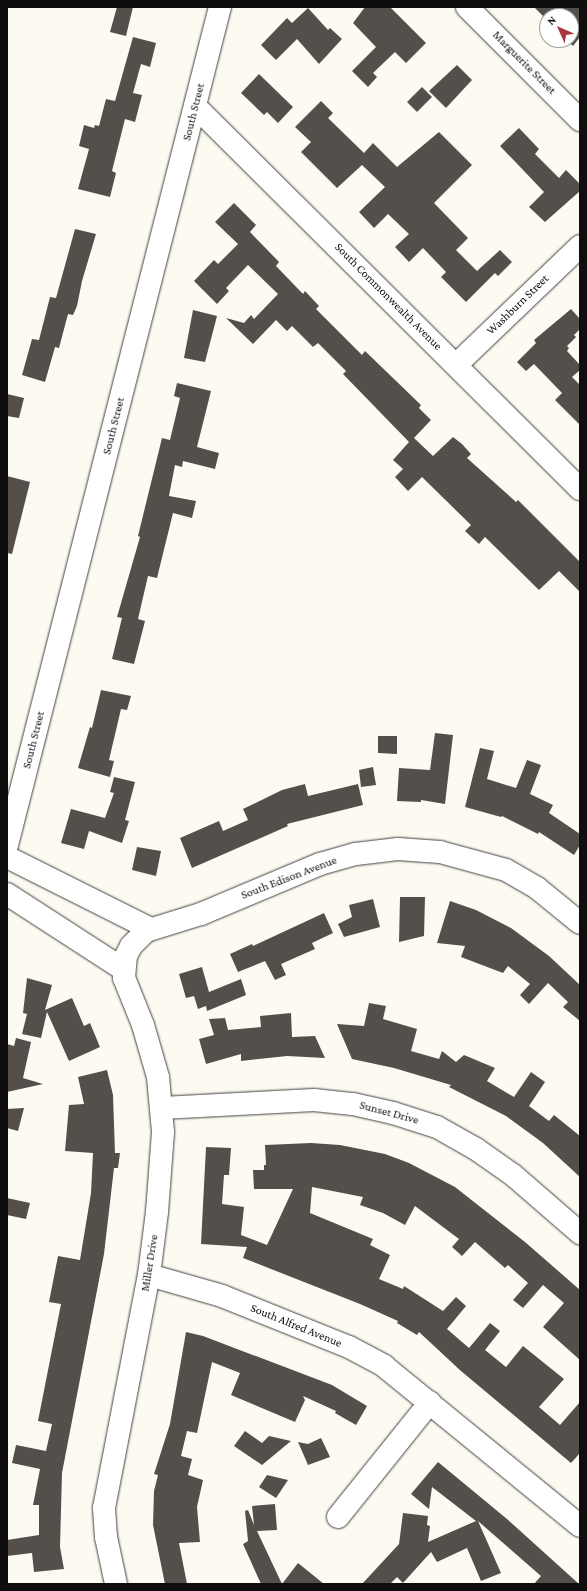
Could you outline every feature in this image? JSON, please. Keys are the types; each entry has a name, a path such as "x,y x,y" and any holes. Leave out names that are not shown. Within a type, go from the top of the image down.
{"street":[{"name":"South Street","path":"7,845 220,7"},
{"name":"Marguerite Street","path":"467,7 580,120"},
{"name":"South Commonwealth Avenue","path":"195,106 580,488"},
{"name":"Washburn Street","path":"456,365 580,246"},
{"name":"South Edison Avenue","path":"131,946 142,934 151,930 201,914 320,864 356,854 398,849 440,852 474,859 506,870 537,888 580,923"},
{"path":"7,857 151,930"},
{"path":"7,894 124,969"},
{"name":"Miller Drive","path":"116,1584 106,1537 105,1501 149,1275 161,1170 162,1108 160,1085 152,1052 125,983 124,969 131,946"},
{"name":"Sunset Drive","path":"162,1108 314,1100 353,1104 400,1115 445,1131 476,1149 513,1175 580,1233"},
{"name":"South Alfred Avenue","path":"149,1275 222,1296 349,1347 384,1366 430,1402 580,1526"},
{"path":"338,1517 430,1402"}],"building":[{"path":"117,7 133,7 126,36 110,32"},
{"path":"365,7 390,7 426,43 406,63 395,52 373,73 377,77 368,87 352,71 376,47 353,23"},
{"path":"534,7 580,7 580,37 579,38 579,8 539,8 539,12"},
{"path":"308,8 328,30 330,28 342,39 319,64 297,39 276,60 261,45 287,18 292,23"},
{"path":"133,37 156,43 150,67 141,64 133,93 142,95 135,122 125,119 112,171 116,173 110,197 78,189 89,149 79,146 84,125 94,128 95,125 99,126 106,99 115,101"},
{"path":"457,65 472,80 446,108 429,91"},
{"path":"259,74 293,107 278,123 267,112 264,115 241,93"},
{"path":"422,87 432,97 417,112 407,102"},
{"path":"321,101 333,113 328,118 364,153 373,143 397,167 439,132 472,165 434,203 468,238 456,250 477,271 500,250 512,262 498,276 495,273 466,302 441,277 446,272 423,248 409,262 395,247 409,234 388,214 374,228 359,212 385,187 362,165 337,188 301,152 311,142 295,127"},
{"path":"519,128 539,149 535,154 559,178 566,170 580,184 580,191 545,222 529,207 544,192 500,146"},
{"path":"234,203 256,225 250,232 279,262 276,266 303,294 305,291 319,306 316,309 362,355 365,351 421,405 419,408 431,420 414,438 433,456 453,437 462,444 471,454 467,458 516,502 518,500 580,562 580,592 559,571 539,590 485,537 479,544 465,531 471,525 422,477 408,491 395,477 403,469 393,460 409,442 343,374 346,371 318,343 313,347 292,326 287,331 276,320 253,344 226,318 244,323 251,315 254,319 278,294 248,265 226,288 229,291 217,304 194,281 214,260 218,264 238,244 215,222"},
{"path":"75,229 96,234 82,281 77,306 73,315 68,314 59,348 55,347 45,382 22,375 32,339 39,340 50,297 56,298"},
{"path":"571,309 580,319 580,329 574,335 576,337 567,346 569,348 567,351 580,365 580,370 572,377 580,385 580,425 555,400 562,393 534,364 526,371 517,362 536,343 534,340"},
{"path":"193,310 217,316 205,362 184,358"},
{"path":"177,383 211,391 197,447 219,453 215,469 183,461 182,467 175,465 169,496 196,501 192,518 173,513 157,578 148,576 138,619 145,621 134,664 112,659 122,618 117,617 140,537 138,536 162,438 170,440 180,398 174,396"},
{"path":"7,394 24,398 19,418 7,416"},
{"path":"7,476 30,482 12,554 7,553"},
{"path":"101,690 131,696 127,710 121,709 109,760 114,761 110,777 78,768 90,727 92,728"},
{"path":"435,733 453,735 445,804 421,800 421,802 397,801 399,768 430,770"},
{"path":"378,736 397,736 397,754 378,753"},
{"path":"480,748 494,751 487,779 516,788 527,760 541,765 530,794 553,805 549,813 580,834 580,845 574,855 539,832 538,834 502,816 501,817 465,807"},
{"path":"373,767 376,785 361,787 359,770"},
{"path":"114,777 135,782 125,820 129,821 122,843 89,831 84,849 61,843 71,809 105,818 114,793 110,792"},
{"path":"305,784 308,796 358,784 363,805 287,824 288,826 192,868 180,838 219,821 223,831 248,820 243,809 282,790"},
{"path":"137,847 161,851 156,876 132,870"},
{"path":"400,897 425,897 424,936 399,942"},
{"path":"373,899 380,927 344,937 338,924 352,917 349,905"},
{"path":"450,901 476,910 511,928 549,956 580,985 580,1021 563,1007 568,1002 548,983 529,1004 520,995 530,984 508,966 503,973 461,957 465,946 437,943"},
{"path":"324,913 333,933 312,943 315,949 281,964 286,975 275,980 265,961 238,972 230,954 252,944 253,946"},
{"path":"202,967 209,992 241,979 246,995 207,1011 206,1006 198,1009 194,996 186,998 179,974"},
{"path":"27,978 52,985 45,1010 72,998 84,1026 90,1023 100,1047 69,1061 47,1012 41,1038 22,1034 27,1014 23,1013"},
{"path":"369,1003 386,1006 383,1019 417,1029 411,1051 439,1059 442,1051 456,1062 464,1055 495,1068 487,1081 514,1097 531,1072 545,1082 529,1106 549,1121 554,1115 580,1136 580,1177 543,1143 506,1116 449,1087 451,1085 394,1068 352,1059 337,1024 364,1026"},
{"path":"291,1013 292,1037 315,1036 325,1058 287,1056 241,1061 241,1054 206,1064 199,1039 214,1035 209,1019 225,1018 228,1030 261,1027 260,1016"},
{"path":"16,1038 31,1042 23,1078 43,1084 7,1092 7,1044 14,1046"},
{"path":"107,1070 113,1095 115,1153 120,1153 118,1168 114,1168 104,1254 62,1473 60,1547 64,1569 34,1572 32,1553 7,1556 7,1540 39,1535 39,1505 33,1505 40,1469 12,1463 16,1445 46,1451 52,1424 38,1421 61,1304 49,1302 58,1256 80,1260 91,1193 93,1153 65,1151 69,1105 84,1104 78,1077"},
{"path":"24,1108 18,1131 7,1128 7,1109"},
{"path":"311,1143 340,1145 385,1154 409,1163 455,1187 525,1242 580,1290 580,1360 543,1327 564,1303 543,1285 523,1308 513,1300 528,1283 508,1265 505,1268 475,1242 462,1256 452,1247 459,1239 415,1206 405,1225 383,1213 360,1205 363,1197 312,1187 310,1213 373,1239 370,1245 390,1255 379,1279 403,1289 404,1286 443,1311 456,1297 466,1306 447,1329 469,1348 490,1323 500,1331 485,1350 506,1367 523,1346 564,1379 539,1407 560,1425 580,1402 580,1453 571,1463 461,1371 419,1332 417,1335 397,1323 398,1321 360,1304 243,1258 247,1247 201,1244 206,1147 231,1148 229,1175 224,1175 222,1204 244,1207 241,1235 267,1245 293,1189 254,1189 253,1170 264,1170 264,1165 266,1165 265,1145"},
{"path":"7,1198 30,1203 26,1219 7,1215"},
{"path":"186,1332 203,1336 332,1385 367,1406 356,1425 335,1413 336,1411 303,1396 305,1400 295,1422 231,1395 240,1373 212,1362 197,1433 187,1431 181,1456 192,1459 188,1475 203,1480 197,1507 200,1542 179,1543 187,1584 165,1584 153,1525 154,1491 158,1475 154,1474 170,1424"},
{"path":"245,1431 262,1443 269,1436 291,1441 262,1465 234,1446"},
{"path":"321,1438 330,1457 308,1465 298,1442 308,1444"},
{"path":"438,1462 507,1519 579,1584 534,1584 541,1576 478,1521 501,1573 481,1581 467,1548 437,1562 431,1552 403,1583 397,1577 390,1584 362,1584 399,1544 403,1513 428,1516 427,1525 430,1526 428,1542 476,1521 432,1487 429,1509 411,1494"},
{"path":"267,1475 288,1480 276,1498 259,1487"},
{"path":"275,1504 277,1530 257,1531 282,1584 261,1584 243,1544 248,1541 245,1511 248,1510 254,1525 252,1506"},
{"path":"298,1563 324,1584 282,1584"}]}
